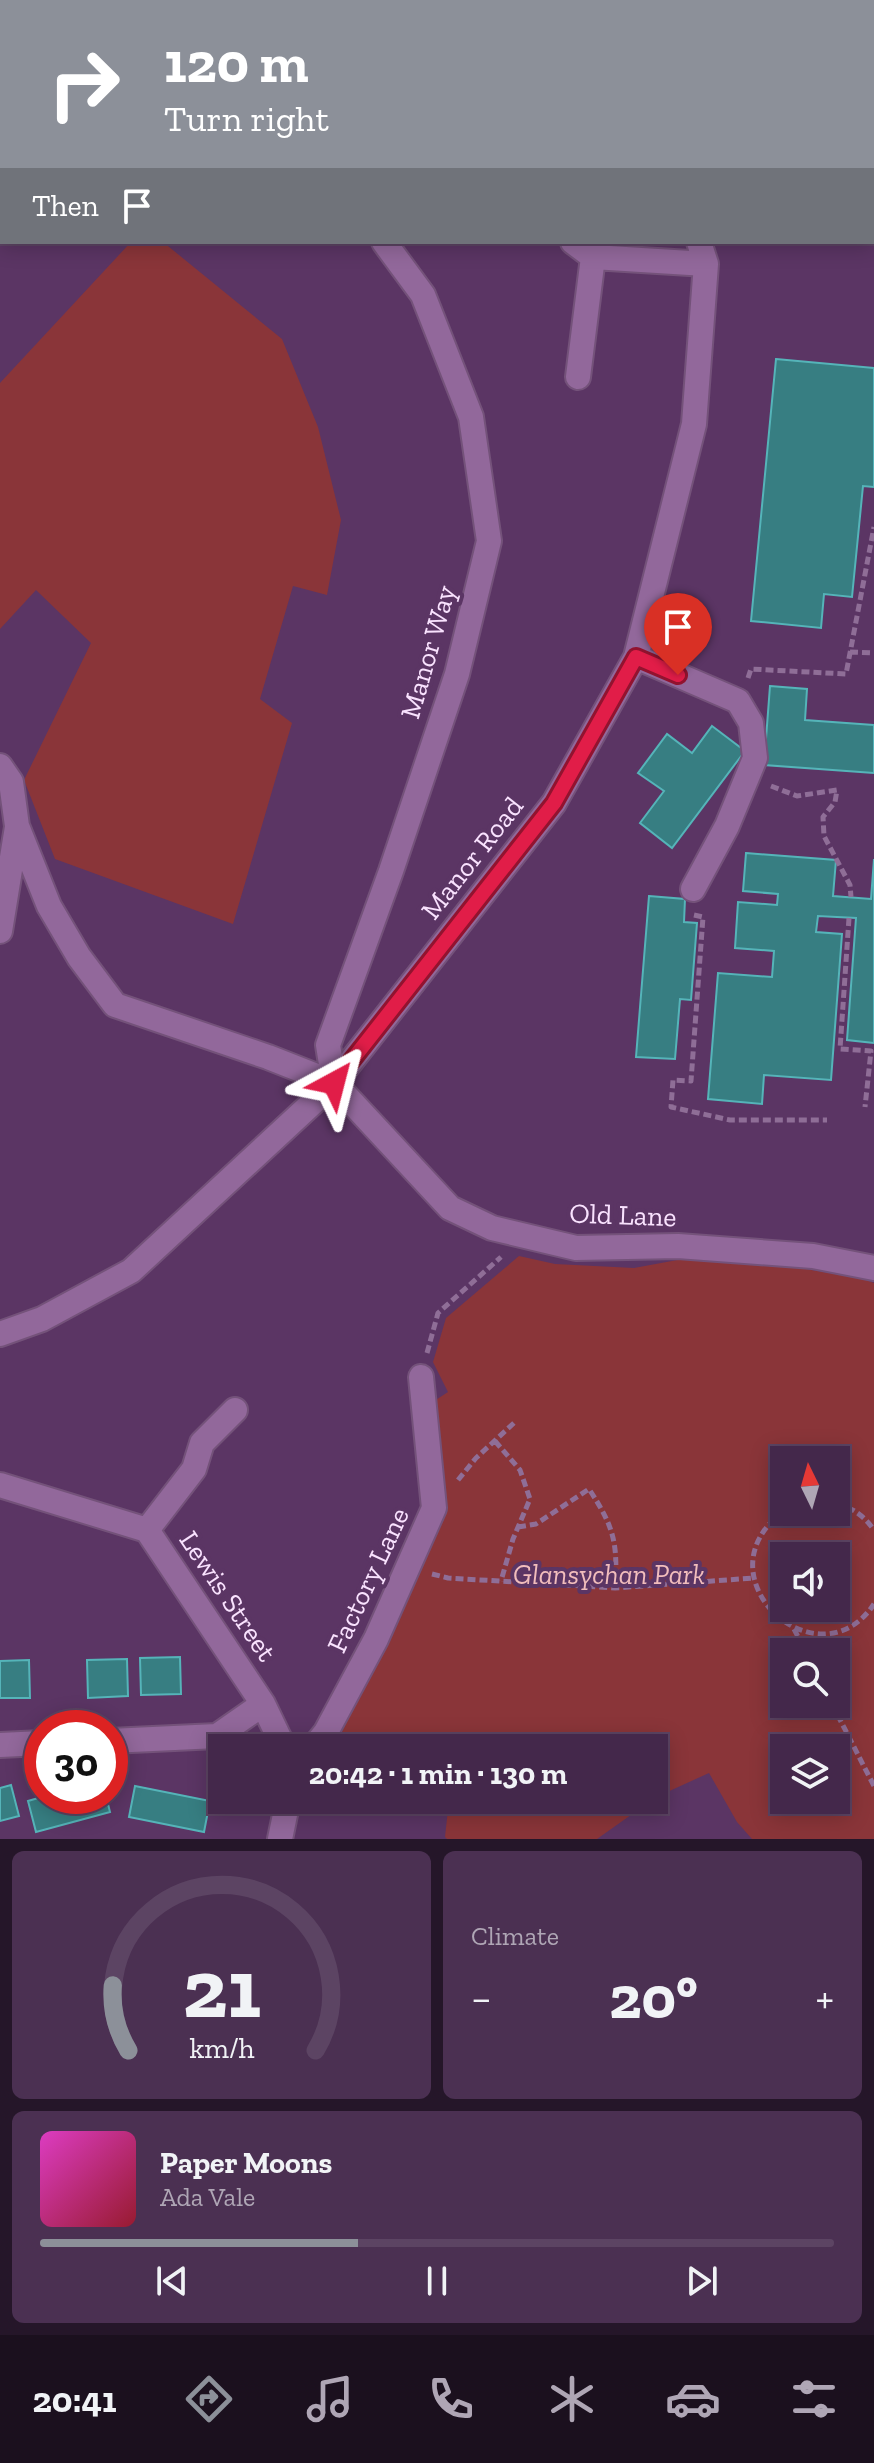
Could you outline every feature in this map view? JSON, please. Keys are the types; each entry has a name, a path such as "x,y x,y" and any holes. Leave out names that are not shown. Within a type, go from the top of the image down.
{"street":[{"name":"Manor Way","path":"334,1083 328,1045 457,674 489,541 471,417 423,295 385,244"},
{"path":"576,244 593,257 703,253"},
{"name":"Manor Road","path":"0,1334 42,1319 131,1271 334,1083 554,803 636,657 694,424 703,253"},
{"path":"578,377 593,257"},
{"path":"636,657 738,701 751,723 755,758 727,826 693,889"},
{"path":"0,766 11,782 17,826 49,906 79,957 115,1005 334,1083"},
{"path":"0,931 17,826"},
{"name":"Old Lane","path":"334,1083 450,1208 492,1228 576,1248 678,1246 813,1256 874,1268"},
{"name":"Factory Lane","path":"324,1734 376,1639 434,1508 421,1377"},
{"path":"147,1530 194,1469 202,1443 235,1410"},
{"name":"Lewis Street","path":"0,1485 147,1530 263,1704 277,1734"},
{"path":"128,1740 217,1736 263,1704"},
{"path":"0,1745 24,1744"},
{"path":"280,1839 285,1814"}],"path":[{"path":"738,701 751,669 846,674 874,527"},
{"path":"850,652 874,653"},
{"path":"748,776 797,796 837,790 835,802 823,817 824,836 850,885 851,897"},
{"path":"693,889 692,915 703,917 691,1081 673,1080 671,1107 730,1120 827,1120"},
{"path":"849,918 840,1049 871,1051 865,1107"},
{"path":"421,1377 438,1313 525,1236"},
{"path":"434,1508 476,1458 515,1422"},
{"path":"495,1441 520,1470 530,1499 501,1581"},
{"path":"518,1527 536,1524 589,1489 610,1521 617,1556 615,1588"},
{"path":"850,1508 866,1519 874,1530"},
{"path":"770,1522 759,1538 753,1558 754,1578 761,1599 775,1616 793,1628 813,1633 833,1632 853,1625 874,1604"},
{"path":"408,1569 448,1578 615,1588 754,1578"},
{"path":"793,1628 798,1638"},
{"path":"839,1718 874,1786"}],"green space":[{"path":"129,244 165,244 282,339 318,427 341,520 327,595 293,586 260,699 292,723 233,924 55,859 24,780 91,643 36,590 0,629 0,383"},
{"name":"Glansychan Park","path":"519,1256 555,1264 634,1268 699,1256 777,1264 874,1283 874,1839 752,1839 737,1822 709,1773 668,1792 668,1734 341,1734 445,1513 431,1403 448,1392 433,1362 446,1318"},
{"path":"447,1814 632,1814 597,1839 445,1837"}],"building":[{"path":"776,359 874,368 874,487 863,486 852,597 824,594 821,628 751,621"},
{"path":"770,686 807,689 805,720 874,725 874,773 764,765"},
{"path":"712,726 745,751 672,848 640,823 664,791 638,773 667,734 692,753"},
{"path":"746,853 836,860 833,896 871,899 874,859 874,1043 847,1040 856,918 818,916 816,932 842,934 831,1080 764,1075 762,1104 708,1099 718,973 772,977 774,951 735,948 738,902 777,905 778,894 743,891"},
{"path":"649,896 685,899 684,922 697,923 691,1000 680,999 675,1059 636,1057"},
{"path":"180,1657 181,1694 141,1695 140,1658"},
{"path":"127,1659 128,1696 88,1698 87,1660"},
{"path":"29,1660 30,1698 0,1698 0,1661"},
{"path":"11,1785 19,1816 0,1821 0,1788"},
{"path":"135,1786 208,1801 204,1832 129,1817"},
{"path":"31,1814 103,1814 36,1832"}],"route":[{"path":"334,1083 554,803 636,657 678,675"}]}
